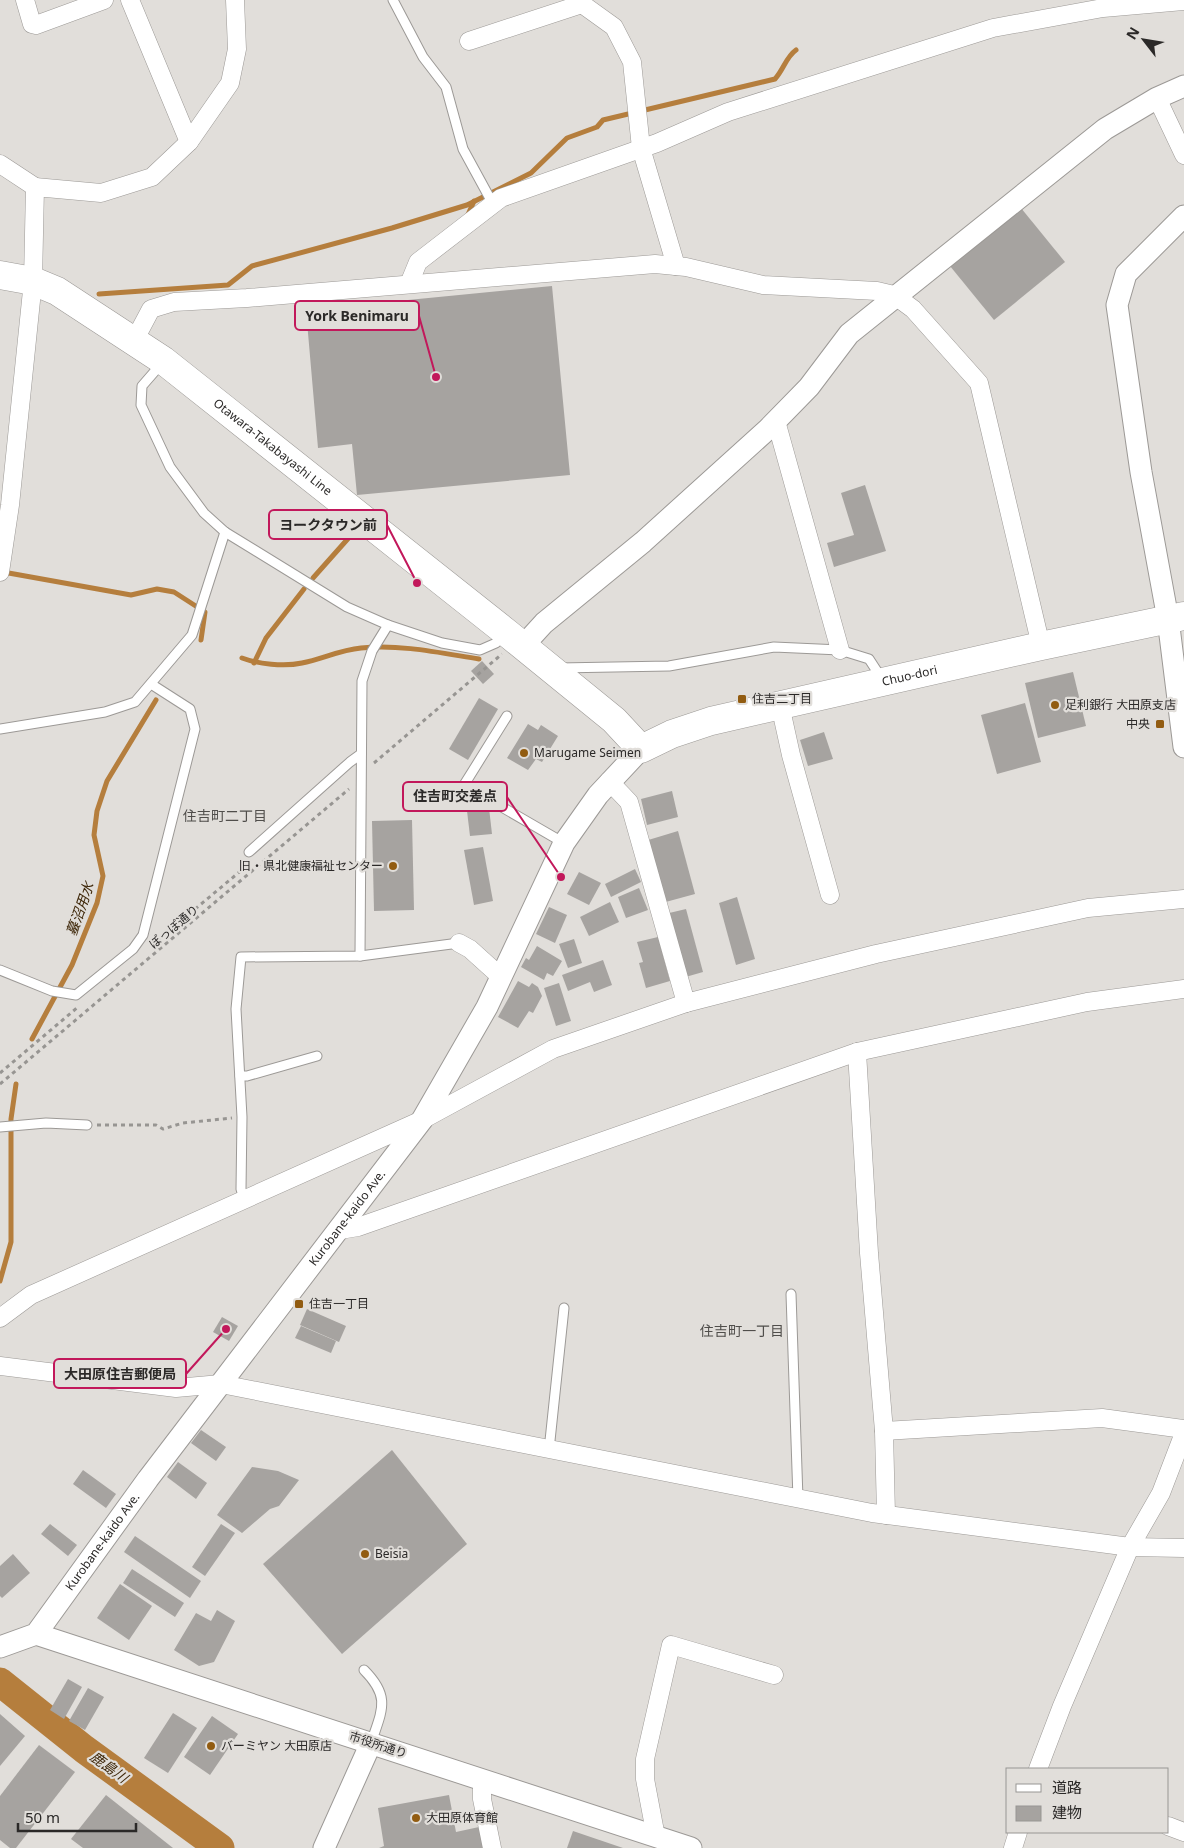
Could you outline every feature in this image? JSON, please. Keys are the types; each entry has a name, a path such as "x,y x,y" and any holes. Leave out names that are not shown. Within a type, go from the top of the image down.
{"main road":[{"name":"Otawara-Takabayashi Line","path":"0,276 33,281 57,291 164,361 512,643 552,670 618,723 641,749"},
{"name":"Chuo-dori","path":"641,749 672,734 711,721 1041,646 1176,618"}],"street":[{"path":"25,0 32,24 36,25 104,0"},
{"path":"130,0 189,142"},
{"path":"0,164 35,187 101,193 152,177 189,142 230,83 237,49 235,0"},
{"path":"409,284 418,262 501,198 641,148 728,112 993,28 1103,8 1184,1"},
{"path":"469,41 582,4 614,27 632,62 641,148 676,266"},
{"path":"512,643 544,623 643,542 776,422 810,387 849,334 894,296 1105,129 1157,98 1184,86"},
{"path":"1157,98 1184,154"},
{"path":"0,572 4,513 33,281 35,187"},
{"path":"1184,216 1126,274 1117,305 1141,472 1176,618 1184,747"},
{"path":"134,341 151,310 174,302 542,275 655,264 676,266 763,286 877,291 894,296 913,308 979,383 1041,646"},
{"path":"776,422 840,650"},
{"path":"780,705 791,755 830,895"},
{"name":"Kurobane-kaido Ave.","path":"36,1634 103,1539 422,1120 455,1065 501,977 564,843 578,821 610,781 641,749"},
{"path":"610,781 629,802 686,1003"},
{"path":"0,1318 31,1295 422,1120 553,1049 686,1003 876,954 1078,910 1184,899"},
{"path":"459,943 470,949 501,977"},
{"path":"340,1230 358,1227 857,1052 1087,1002 1184,989"},
{"path":"857,1052 869,1253 884,1431 886,1515"},
{"path":"0,1366 176,1388 221,1384 886,1515 1130,1547 1184,1548"},
{"path":"884,1431 1102,1418 1184,1431 1161,1493 1130,1547 1062,1706 1038,1768"},
{"path":"0,1647 36,1634"},
{"name":"市役所通り","path":"36,1634 690,1848"},
{"path":"656,1837 645,1779 645,1759 671,1645 774,1675"},
{"path":"324,1848 371,1743"},
{"path":"482,1779 482,1799 492,1848"},
{"path":"1169,1826 1184,1832"},
{"path":"1013,1848 1018,1833"}],"lane":[{"path":"393,0 423,57 446,88 463,149 493,204"},
{"path":"164,361 142,386 141,405 170,467 204,513 225,532 347,607 388,625 442,643 480,650 496,643 512,643"},
{"path":"0,729 105,712 135,702 192,635 225,532"},
{"path":"360,956 362,681 372,651 388,625"},
{"path":"552,670 567,666 668,666 774,646 840,650 870,659 883,681"},
{"path":"0,970 52,991 76,995 133,949 143,935 195,729 190,709 151,684"},
{"path":"507,716 464,785 564,843"},
{"path":"250,857 350,762 361,754"},
{"path":"244,1199 241,1189 242,1117 236,1009 240,957 360,956 459,943"},
{"path":"240,1076 247,1076 317,1056"},
{"path":"0,1127 30,1124 87,1125"},
{"path":"791,1294 798,1499"},
{"path":"549,1450 564,1308"},
{"path":"364,1670 377,1684 381,1696 382,1712 371,1743"}],"path":[{"path":"370,766 512,643"},
{"name":"ぽっぽ通り","path":"0,1084 347,792 351,785"},
{"path":"145,950 250,857"},
{"path":"0,1073 84,1002"},
{"path":"87,1125 156,1125 164,1129 183,1123 242,1117"}],"building":[{"path":"1021,208 1065,262 994,320 950,266"},
{"path":"552,286 570,475 357,495 352,444 318,448 306,310"},
{"path":"865,485 886,551 834,567 827,543 854,535 841,493"},
{"path":"482,661 494,674 483,684 471,671"},
{"name":"足利銀行 大田原支店","path":"1073,672 1086,726 1038,738 1025,683"},
{"path":"479,698 498,709 468,760 449,749"},
{"path":"1025,703 1041,762 997,774 981,715"},
{"path":"528,724 538,730 541,725 558,736 542,762 536,759 528,770 507,758"},
{"path":"824,732 833,759 808,766 800,740"},
{"path":"672,791 678,817 647,825 641,799"},
{"path":"489,808 492,834 470,836 467,811"},
{"name":"旧・県北健康福祉センター","path":"412,820 414,910 374,911 372,821"},
{"path":"678,831 695,894 662,903 645,841"},
{"path":"483,847 493,901 474,905 464,850"},
{"path":"635,869 641,882 611,897 605,884"},
{"path":"579,872 601,883 589,905 567,894"},
{"path":"639,888 648,910 626,918 618,897"},
{"path":"737,897 755,959 736,965 719,903"},
{"path":"610,902 619,922 589,936 580,917"},
{"path":"549,907 567,915 555,943 536,934"},
{"path":"686,909 703,972 682,978 665,914"},
{"path":"658,937 670,981 646,988 639,963 643,962 637,942"},
{"path":"574,939 582,963 568,968 559,944"},
{"path":"537,946 562,961 553,976 547,973 544,980 521,967 526,958 529,960"},
{"path":"603,960 612,985 594,992 590,982 568,991 562,975"},
{"path":"518,981 529,987 532,983 538,987 542,996 533,1013 529,1011 518,1028 498,1017"},
{"path":"559,983 571,1021 556,1026 544,988"},
{"path":"307,1309 346,1326 339,1342 300,1325"},
{"path":"222,1317 238,1326 229,1341 213,1332"},
{"path":"301,1326 336,1341 331,1353 295,1338"},
{"path":"201,1430 226,1447 216,1461 191,1443"},
{"name":"Beisia","path":"392,1450 467,1544 342,1654 263,1564"},
{"path":"178,1462 207,1483 196,1499 167,1477"},
{"path":"252,1467 278,1471 299,1480 279,1506 270,1509 242,1533 217,1515"},
{"path":"83,1470 116,1494 106,1508 73,1484"},
{"path":"50,1524 77,1545 68,1556 41,1534"},
{"path":"221,1524 235,1533 205,1576 192,1567"},
{"path":"135,1536 201,1581 190,1598 124,1552"},
{"path":"13,1554 30,1573 2,1598 0,1596 0,1566"},
{"path":"132,1569 184,1603 175,1617 123,1583"},
{"path":"120,1584 152,1606 129,1640 97,1618"},
{"path":"217,1610 235,1621 214,1662 199,1666 174,1650 196,1613 211,1621"},
{"path":"68,1679 82,1687 64,1719 50,1710"},
{"path":"88,1688 104,1697 85,1730 69,1721"},
{"path":"173,1713 197,1728 168,1773 144,1758"},
{"path":"0,1714 25,1736 0,1766"},
{"name":"バーミヤン 大田原店","path":"212,1716 238,1734 210,1775 184,1757"},
{"path":"39,1745 75,1772 16,1848 10,1848 0,1840 0,1796"},
{"path":"106,1795 173,1848 83,1848 71,1839"},
{"name":"大田原体育館","path":"449,1795 456,1832 479,1827 483,1848 379,1848 384,1846 378,1808"},
{"path":"573,1831 623,1848 567,1848"}],"waterway":[{"path":"99,294 228,285 252,266 392,228 467,205 531,173 567,138 597,127 603,120 775,79 796,50"},
{"path":"467,217 474,201"},
{"path":"313,578 353,533"},
{"path":"3,572 131,595 157,589 174,592 205,612 201,640"},
{"path":"254,663 266,638 304,589"},
{"path":"242,658 256,662 287,665 361,648 391,647 479,659"},
{"name":"蟇沼用水","path":"32,1039 72,965 97,903 103,876 94,835 97,811 107,781 156,700"},
{"name":"蟇沼用水","path":"0,1281 11,1242 11,1119 16,1084"},
{"name":"鹿島川","path":"0,1682 84,1749 220,1848"}],"place":[{"name":"York Benimaru","path":"436,377"},
{"name":"ヨークタウン前","path":"417,583"},
{"name":"住吉二丁目","path":"742,699"},
{"name":"足利銀行 大田原支店","path":"1055,705"},
{"name":"中央","path":"1160,724"},
{"name":"Marugame Seimen","path":"524,753"},
{"name":"旧・県北健康福祉センター","path":"393,866"},
{"name":"住吉町交差点","path":"561,877"},
{"name":"住吉一丁目","path":"299,1304"},
{"name":"大田原住吉郵便局","path":"226,1329"},
{"name":"Beisia","path":"365,1554"},
{"name":"バーミヤン 大田原店","path":"211,1746"},
{"name":"大田原体育館","path":"416,1818"}],"district":[{"name":"住吉町二丁目","path":"225,816"},
{"name":"住吉町一丁目","path":"742,1331"}]}
